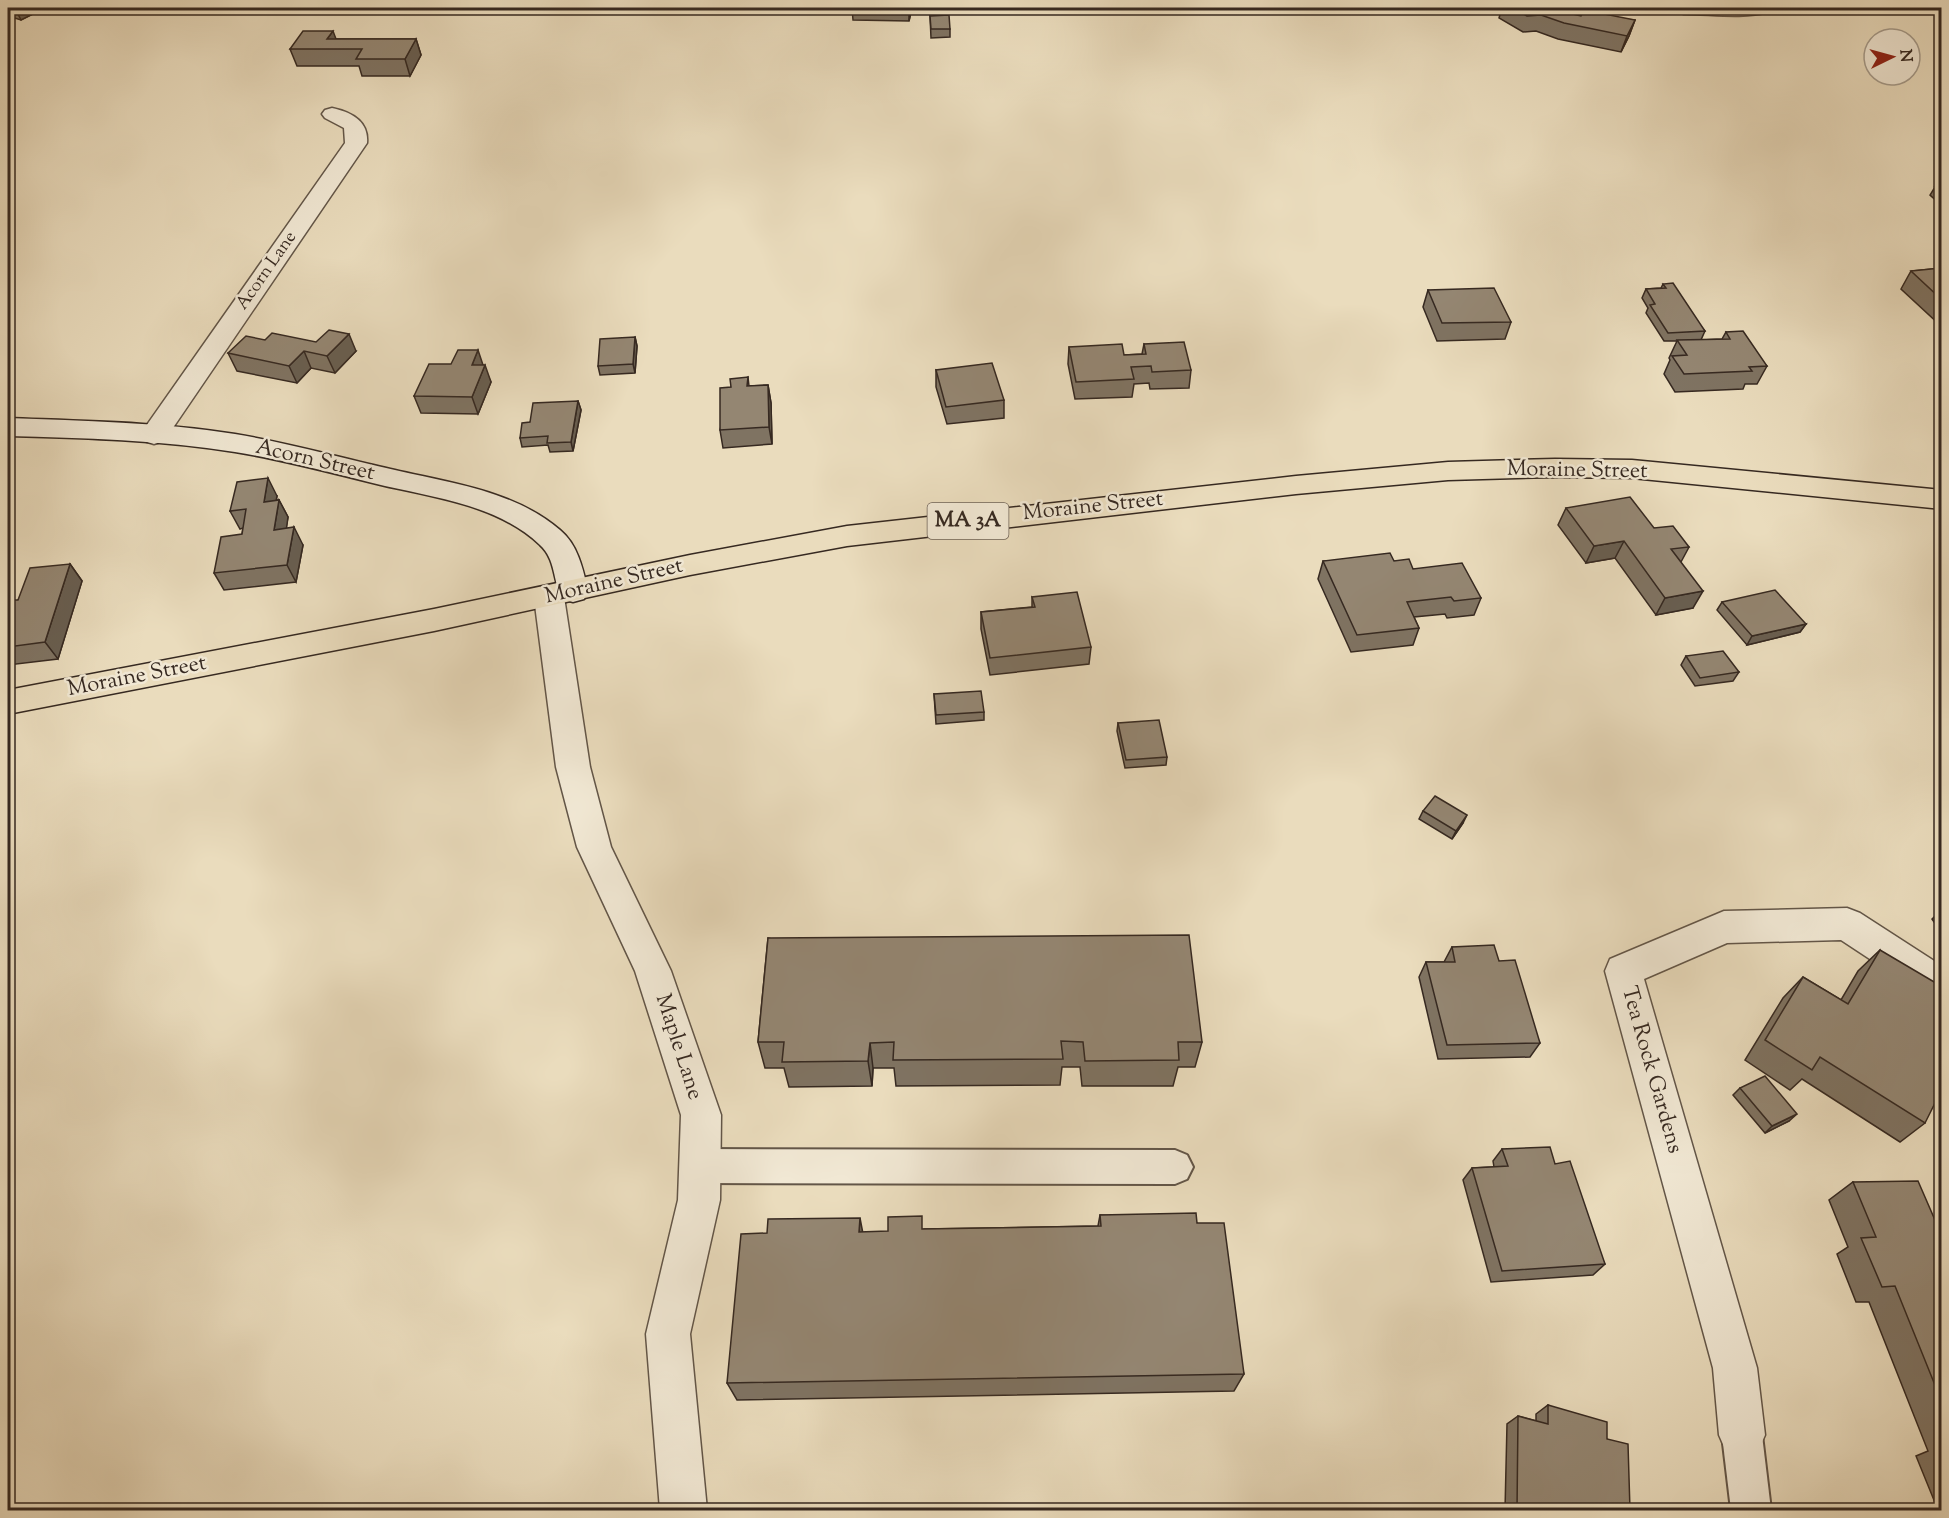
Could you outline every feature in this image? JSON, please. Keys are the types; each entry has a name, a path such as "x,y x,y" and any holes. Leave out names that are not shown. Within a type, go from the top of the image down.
{"main road":[{"name":"Moraine Street","path":"8,702 561,594 690,565 847,536 1296,485 1448,471 1555,468 1632,470 1739,478 1941,500"}],"street":[{"path":"1684,8 1762,8"},
{"name":"Acorn Lane","path":"154,435 356,143 358,134 354,125 345,118 332,114"},
{"name":"Acorn Street","path":"8,427 154,435 236,443 460,495 508,511 533,523 552,539 567,562 561,594"},
{"name":"Maple Lane","path":"561,594 573,767 594,847 653,971 700,1115 699,1200 668,1334 684,1510"},
{"name":"Tea Rock Gardens","path":"1742,1435 1735,1368 1623,971 1724,927 1847,924 1941,986"}],"lane":[{"path":"701,1166 1175,1167"},
{"path":"1742,1435 1751,1510"}],"building":[{"path":"8,8 26,8 17,12"},
{"path":"1512,8 1552,8 1581,16 1584,10 1635,20 1627,36 1564,23 1541,15 1527,16"},
{"path":"949,15 950,29 931,29 930,16"},
{"path":"303,31 333,31 327,39 416,39 405,59 356,59 362,49 290,49"},
{"path":"1941,268 1941,299 1911,271"},
{"path":"1673,283 1705,331 1668,333 1650,305 1655,304 1646,289 1666,288 1663,284"},
{"path":"1494,288 1511,322 1442,323 1428,290"},
{"path":"329,330 349,334 327,356 304,351 289,366 228,353 246,336 265,340 272,333 316,342"},
{"path":"1743,331 1767,366 1749,367 1752,371 1684,374 1672,356 1687,355 1677,340 1730,339 1726,332"},
{"path":"635,337 633,364 598,366 600,339"},
{"path":"1184,342 1191,370 1152,372 1151,366 1131,367 1134,379 1076,382 1069,347 1122,344 1124,355 1146,354 1144,344"},
{"path":"458,350 478,350 472,365 485,365 472,397 414,396 429,364 451,364"},
{"path":"992,363 1004,400 946,407 936,370"},
{"path":"748,377 747,386 768,385 769,427 720,430 720,388 731,387 730,379"},
{"path":"578,401 571,442 547,443 548,436 520,438 522,423 530,422 533,403"},
{"path":"268,478 264,502 279,500 274,530 294,527 287,565 214,573 221,537 242,534 246,509 230,511 237,482"},
{"path":"1630,497 1654,528 1673,526 1689,547 1671,549 1703,591 1665,598 1624,541 1594,546 1566,508"},
{"path":"1390,553 1394,561 1409,559 1413,569 1462,563 1481,598 1454,601 1451,597 1407,602 1419,628 1357,635 1323,561"},
{"path":"70,564 45,642 8,647 8,611 11,600 18,600 30,568"},
{"path":"1775,590 1806,624 1752,636 1722,602"},
{"path":"1077,592 1091,647 990,658 981,612 1035,607 1032,597"},
{"path":"1723,651 1739,672 1700,678 1686,656"},
{"path":"981,691 984,712 936,715 934,694"},
{"path":"1159,720 1167,757 1126,760 1118,723"},
{"path":"1435,796 1467,815 1456,831 1423,811"},
{"path":"1189,935 1202,1042 1178,1042 1179,1060 1085,1061 1083,1042 1061,1041 1063,1059 893,1060 894,1042 870,1043 868,1061 782,1062 784,1042 758,1042 768,938"},
{"path":"1494,945 1499,961 1515,960 1540,1043 1447,1045 1426,962 1455,962 1452,947"},
{"path":"1880,950 1941,986 1941,1091 1925,1123 1820,1057 1812,1070 1765,1040 1803,977 1848,1004"},
{"path":"1765,1076 1797,1114 1772,1126 1740,1088"},
{"path":"1550,1147 1555,1164 1570,1161 1605,1264 1502,1271 1472,1168 1508,1166 1502,1149"},
{"path":"1918,1181 1941,1234 1941,1400 1895,1286 1882,1287 1861,1238 1876,1237 1853,1182"},
{"path":"1196,1213 1197,1223 1224,1223 1244,1374 727,1383 741,1234 767,1233 768,1219 860,1218 859,1232 888,1231 888,1217 922,1216 922,1229 1101,1226 1100,1215"},
{"path":"1548,1405 1607,1422 1607,1439 1628,1444 1630,1510 1517,1510 1518,1416 1548,1424"}]}
